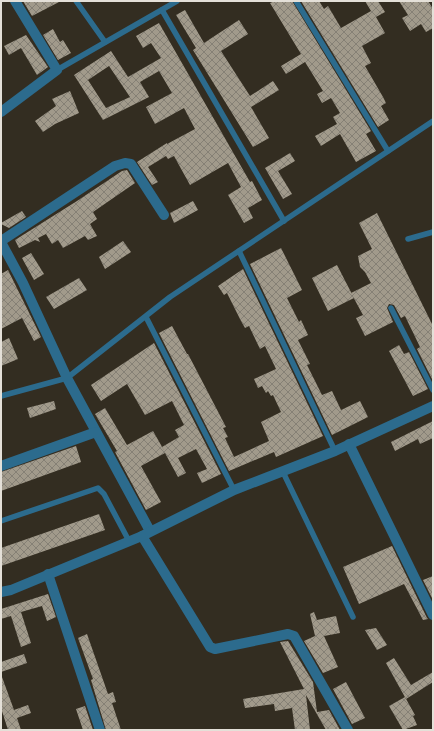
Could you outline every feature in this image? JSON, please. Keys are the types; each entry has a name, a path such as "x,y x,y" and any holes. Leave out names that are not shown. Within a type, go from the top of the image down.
{"street":[{"path":"1,112 57,70 15,1"},
{"path":"164,215 134,168 131,164 125,162 115,166 1,241 23,283 67,378 96,432 146,534 210,647 214,649 288,634 294,636 348,730"},
{"path":"1,592 146,534 234,490 282,470 335,451 433,406"},
{"path":"1,466 96,432"},
{"path":"349,444 433,615"},
{"path":"48,574 100,730"}],"lane":[{"path":"76,1 105,42"},
{"path":"57,70 177,1"},
{"path":"296,1 388,151"},
{"path":"162,10 284,221"},
{"path":"1,396 67,378 170,297 433,121"},
{"path":"408,239 433,232"},
{"path":"239,250 335,451"},
{"path":"391,308 433,390"},
{"path":"146,317 234,490"},
{"path":"282,470 353,617"},
{"path":"1,521 98,488 101,490 129,541"}],"building":[{"path":"23,1 61,1 32,16"},
{"path":"275,1 292,1 371,131 366,134 376,151 356,162 340,134 321,146 315,136 337,124 333,117 340,113 331,98 322,103 317,94 323,91 305,62 286,74 281,66 301,54 270,3"},
{"path":"301,1 319,1 324,9 328,6 341,28 371,11 365,1 378,1 385,12 376,17 385,33 362,46 371,63 365,66 386,103 381,106 389,120 378,127"},
{"path":"399,1 428,1 433,9 433,28 426,32 421,24 410,31 402,18 408,15"},
{"path":"185,10 204,43 239,20 248,34 221,51 250,96 273,81 279,90 251,107 269,138 253,147 193,50 196,48 176,15"},
{"path":"159,23 250,182 252,181 262,200 248,208 253,218 244,223 228,195 241,187 228,163 190,185 174,156 168,159 166,156 148,167 158,182 152,185 137,162 167,143 195,129 184,108 155,124 146,107 172,93 159,71 140,82 149,97 103,120 74,75 111,51 128,77 161,58 151,43 143,48 136,36","holes":["109,66 130,97 106,108 88,80"]},
{"path":"53,29 60,42 63,40 71,53 58,60 43,35"},
{"path":"26,35 48,67 37,75 21,48 9,55 4,46"},
{"path":"70,91 79,113 55,124 43,132 35,121 56,106 52,99"},
{"path":"290,153 295,161 278,171 292,194 283,199 265,168"},
{"path":"127,170 135,183 93,212 97,219 90,224 97,236 88,240 85,236 63,248 58,240 52,244 46,234 38,238 40,242 35,240 19,248 15,240 122,171"},
{"path":"193,201 198,210 174,223 170,213"},
{"path":"22,211 26,217 9,228 1,224 1,223"},
{"path":"377,213 433,326 433,381 417,349 420,347 405,316 401,318 394,305 389,304 387,308 393,322 365,336 356,318 363,315 351,293 371,283 365,272 360,267 358,256 372,249 359,223"},
{"path":"123,241 131,252 105,269 99,257"},
{"path":"281,248 302,290 287,298 299,322 301,320 308,335 298,340 310,364 307,365 322,395 332,391 341,410 360,401 368,417 332,435 250,264"},
{"path":"31,253 44,274 34,280 22,258"},
{"path":"337,265 354,298 328,311 312,278"},
{"path":"243,269 323,436 276,457 274,452 229,471 159,333 172,326 226,427 223,428 228,437 225,438 234,457 269,441 261,422 281,412 273,395 271,396 268,391 266,393 262,386 258,388 254,379 276,369 265,346 260,349 249,326 245,328 227,293 224,295 218,286"},
{"path":"8,270 41,337 34,341 22,318 1,329 1,274"},
{"path":"79,278 87,290 54,309 46,297"},
{"path":"9,338 18,359 1,366 1,342"},
{"path":"154,343 221,474 202,483 197,473 207,469 196,449 178,458 186,473 178,477 165,453 141,466 161,502 146,510 115,452 117,451 95,414 105,408 127,445 153,431 162,447 179,437 175,430 184,425 172,401 145,415 127,384 101,401 91,385"},
{"path":"399,345 404,354 409,352 428,389 413,396 389,351"},
{"path":"54,401 56,409 30,418 27,408"},
{"path":"433,421 433,438 420,444 418,439 395,451 391,442"},
{"path":"76,446 81,462 1,491 1,472"},
{"path":"99,514 105,530 1,566 1,548"},
{"path":"392,546 428,619 423,620 404,584 359,604 343,567"},
{"path":"433,576 433,600 423,580"},
{"path":"48,594 56,617 47,621 42,606 21,612 31,643 21,647 11,616 1,619 1,609"},
{"path":"314,612 317,620 336,616 340,633 324,636 338,667 323,673 304,641 315,636 310,614"},
{"path":"376,628 387,645 377,650 365,630"},
{"path":"87,634 108,694 113,692 116,702 112,703 121,730 106,730 91,680 93,679 78,638"},
{"path":"288,641 313,682 317,712 329,710 340,730 326,730 306,695 310,730 295,730 292,708 275,711 274,704 245,708 243,699 304,689 280,642"},
{"path":"24,654 27,663 1,672 1,662"},
{"path":"394,658 411,685 433,672 433,682 406,699 386,663"},
{"path":"2,677 14,710 28,705 31,713 17,718 21,730 8,730 1,708"},
{"path":"346,682 365,718 352,724 333,689"},
{"path":"405,697 415,715 413,716 417,725 403,730 389,706"},
{"path":"85,706 93,730 83,730 76,709"}]}
